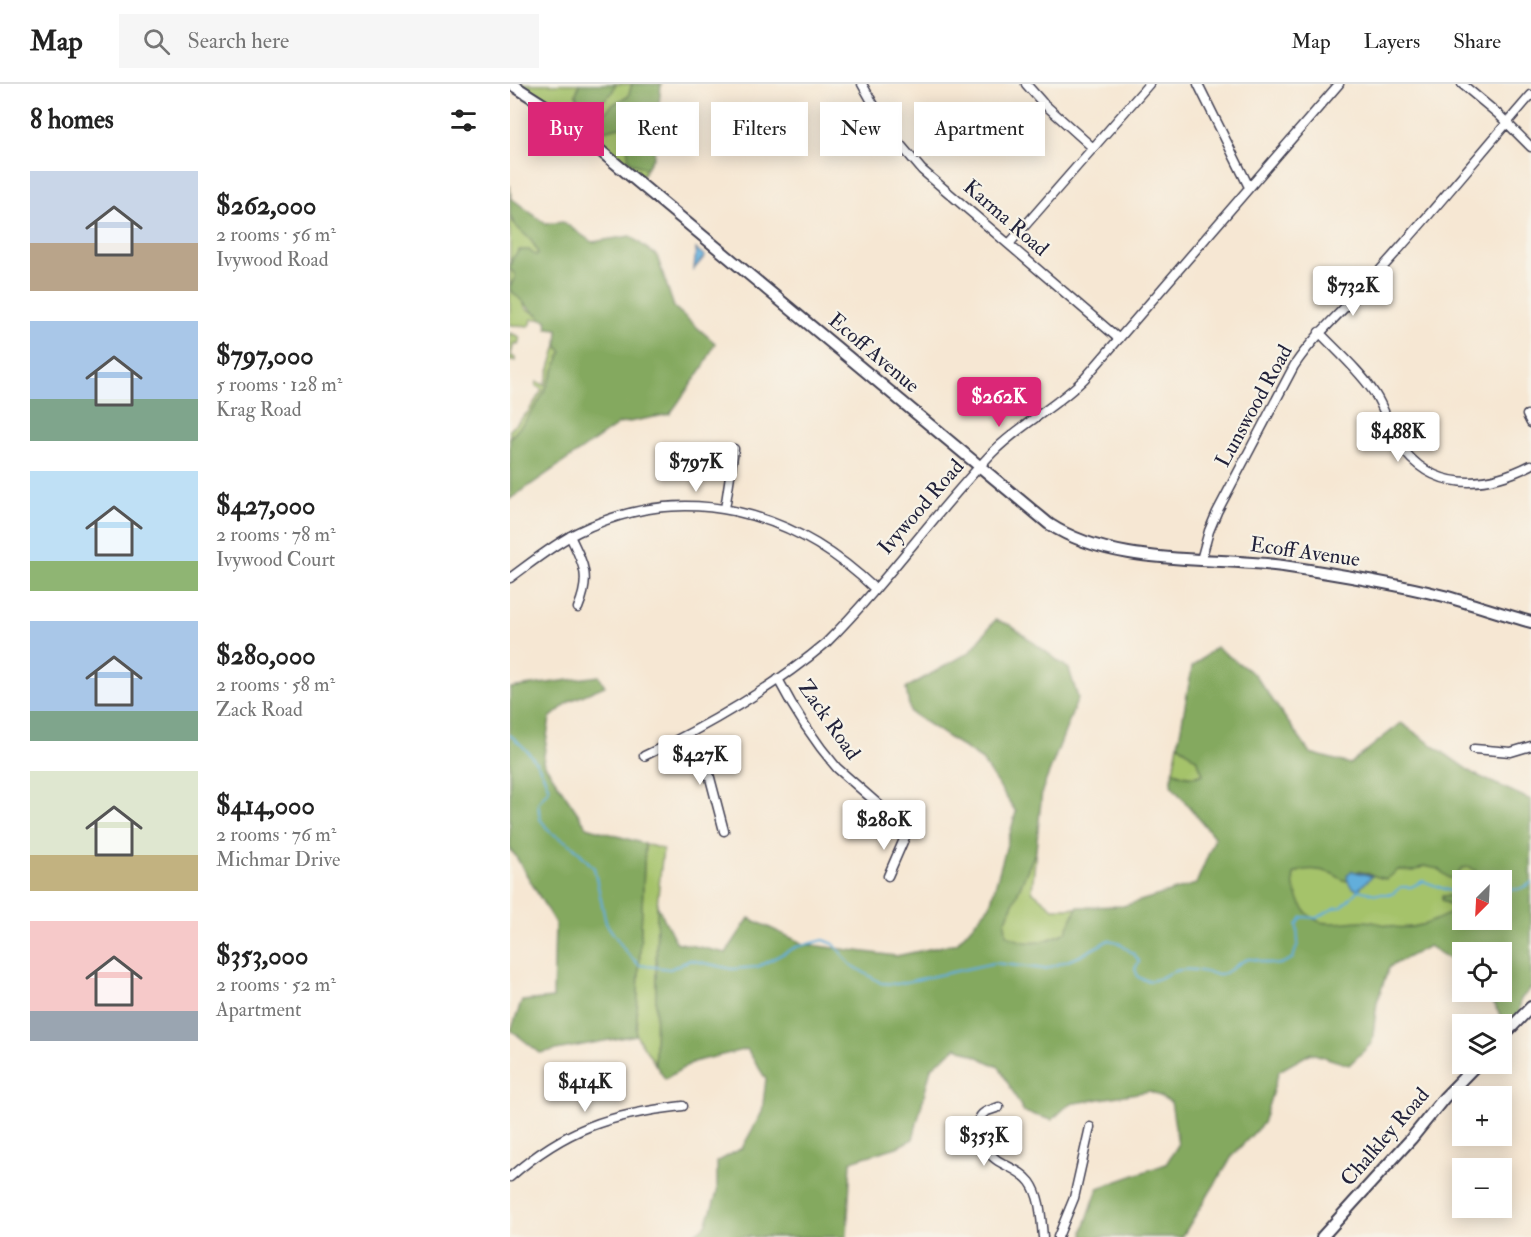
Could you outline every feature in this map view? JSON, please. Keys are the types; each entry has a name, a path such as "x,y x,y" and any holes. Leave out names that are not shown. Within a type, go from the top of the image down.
{"street":[{"name":"Ecoff Avenue","path":"511,84 544,105 591,143 1049,524 1072,538 1122,551 1284,566 1390,584 1446,597 1531,622"},
{"name":"Karma Road","path":"862,84 888,130 911,159 1119,339"},
{"path":"1026,84 1042,102 1092,147"},
{"path":"1009,244 1149,84"},
{"path":"1198,84 1249,187"},
{"name":"Ivywood Road","path":"644,756 687,735 778,679 826,643 980,467 1011,435 1078,385 1339,84"},
{"path":"1462,84 1531,147"},
{"name":"Lunswood Road","path":"1200,560 1217,512 1294,366 1319,332 1374,277 1531,95"},
{"path":"1319,332 1370,386 1382,405 1401,446 1418,464 1429,471 1453,481 1472,483 1501,478 1531,465"},
{"path":"725,509 734,449"},
{"path":"510,578 570,536 601,522 641,510 679,506 725,509 765,519 806,537 841,559 875,589"},
{"path":"570,536 582,561 586,578 584,594 578,608"},
{"name":"Zack Road","path":"778,679 805,725 832,763 889,812 904,829 905,837 888,876"},
{"path":"687,735 710,774 724,831"},
{"path":"1474,748 1511,752 1531,746"},
{"path":"1512,1026 1531,1006"},
{"name":"Chalkley Road","path":"1323,1237 1467,1074"},
{"path":"510,1177 533,1158 588,1126 614,1117 684,1106"},
{"path":"999,1107 980,1116 985,1145 992,1156 1019,1171 1030,1182 1037,1197 1043,1237"},
{"path":"1058,1237 1074,1198 1090,1127"}],"green space":[{"path":"518,84 579,84 576,95 611,94 616,84 632,84 628,97 624,102 616,102 616,111 604,126 604,102 541,102"},
{"path":"579,84 616,84 611,94 602,102 579,102 576,95"},
{"path":"632,84 661,84 659,102 617,102 628,97"},
{"path":"616,103 616,128 604,131 604,114"},
{"path":"616,128 616,156 629,156 629,160 646,169 640,180 604,152 604,131"},
{"path":"628,156 654,156 646,169 629,161"},
{"path":"510,185 511,198 546,224 563,222 592,242 630,236 657,256 674,307 715,343 704,366 670,414 619,424 510,499 510,438 541,398 562,351 557,345 558,329 547,328 546,320 541,319 510,290 515,278 515,274 510,269 512,259 519,250 529,250 535,255 538,254 533,243 512,221"},
{"path":"510,215 537,250 538,255 535,255 515,274 515,279 510,286"},
{"path":"510,288 521,298 526,309 539,315 541,319 532,319 528,326 510,325"},
{"path":"510,333 520,339 518,344 514,343 511,355 515,361 510,361"},
{"path":"557,345 562,351 547,387 528,417 510,438 510,430 529,411 542,390 536,386 537,382 545,385"},
{"path":"995,620 1010,625 1069,669 1078,698 1042,791 1036,850 1005,922 1006,934 1028,942 1043,941 1066,932 1077,907 1123,906 1196,884 1215,838 1171,785 1173,771 1188,776 1203,774 1197,760 1178,744 1192,667 1216,647 1255,675 1310,753 1350,764 1401,723 1474,774 1531,800 1531,988 1521,999 1519,1013 1512,1021 1512,1014 1500,1014 1492,1002 1512,1002 1512,942 1452,942 1452,961 1429,946 1389,967 1377,1002 1372,1043 1349,1065 1311,1053 1279,1071 1263,1123 1233,1155 1182,1237 1084,1237 1083,1231 1098,1188 1166,1164 1178,1145 1171,1102 1150,1091 1069,1104 1052,1120 1024,1112 999,1067 957,1047 931,1068 913,1139 897,1147 851,1161 847,1237 689,1237 706,1225 717,1193 717,1162 742,1148 762,1112 766,1079 747,1049 693,1062 665,1079 655,1064 657,905 676,942 726,953 749,918 804,944 896,956 957,943 990,905 1016,812 981,759 910,712 906,688 970,652","holes":["1424,866 1438,869 1452,878 1452,870 1462,868 1512,870 1512,930 1452,930 1452,912 1418,926 1403,928 1363,921 1326,923 1311,917 1305,910 1294,884 1294,874 1308,870 1328,872 1346,881 1358,871 1387,879 1398,870 1414,871"]},
{"path":"599,676 605,686 570,701 550,718 543,762 587,827 645,844 636,1035 540,1053 511,1030 522,1001 553,998 555,923 510,850 510,688"},
{"path":"1178,744 1197,760 1203,774 1188,776 1173,771"},
{"path":"1238,781 1480,854 1494,870 1452,870 1452,921 1434,927 1351,935 1310,925"},
{"path":"645,844 663,849 657,905 655,1064 636,1035"},
{"path":"1036,850 1032,891 1053,908 1077,908 1066,932 1043,941 1028,942 1006,934 1005,922"},
{"path":"1442,896 1452,896 1452,906 1442,900"}],"water":[{"path":"696,249 705,256 694,269"},
{"path":"1352,871 1372,876 1358,890 1348,882 1347,876"}],"waterway":[{"path":"510,735 534,759 549,789 538,803 540,819 550,832 573,846 594,868 606,923 626,952 639,965 670,969 690,960 732,969 757,967 796,947 824,940 834,944 850,964 881,983 897,984 994,963 1045,969 1078,957 1109,940 1117,942 1134,954 1139,961 1135,969 1138,977 1150,981 1186,969 1221,974 1249,959 1276,965 1283,963 1293,958 1298,943 1297,925 1302,917 1317,918 1334,908 1342,907 1358,890 1376,894 1392,894 1401,887 1411,887 1423,881 1452,890"},
{"path":"1512,889 1531,883"}]}
